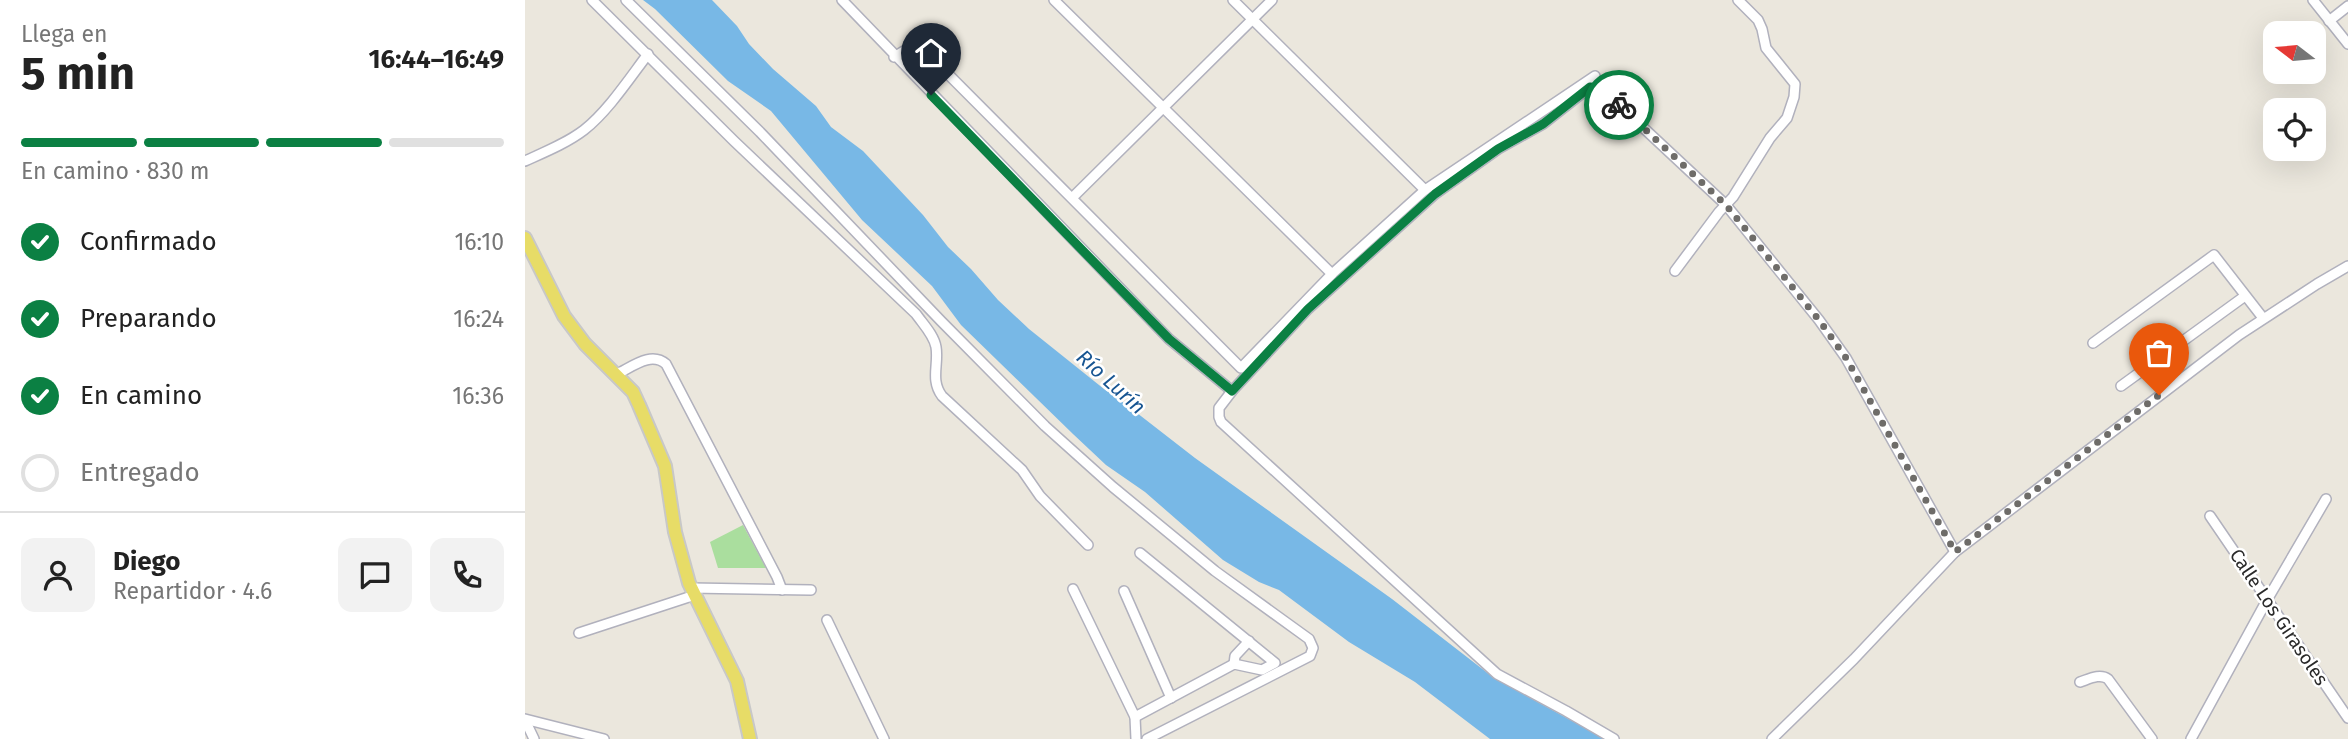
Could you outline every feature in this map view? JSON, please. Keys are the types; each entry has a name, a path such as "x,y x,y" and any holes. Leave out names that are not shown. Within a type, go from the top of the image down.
{"main road":[{"path":"525,238 564,316 585,344 633,393 665,466 675,531 693,592 737,681 750,739"}],"street":[{"path":"591,0 916,314 936,345 935,382 942,396 1022,470 1040,496 1088,545"},
{"path":"626,0 760,132 1045,426 1215,571 1309,639 1313,649 1310,656 1147,739"},
{"path":"842,0 894,57 1169,339 1232,391"},
{"path":"1055,0 1332,274"},
{"path":"1233,0 1425,190"},
{"path":"1073,197 1272,0"},
{"path":"1675,271 1726,205 1770,138 1787,118 1795,91 1795,84 1766,48 1758,20 1738,0"},
{"path":"2313,0 2348,44"},
{"path":"2329,20 2348,6"},
{"path":"894,57 915,44 921,47 1241,368 1332,274 1425,190 1595,76"},
{"path":"525,160 585,129 619,92 648,54"},
{"path":"1614,739 1502,678 1265,464 1221,422 1219,416 1219,408 1232,391 1308,309 1435,194 1498,149 1543,124 1590,87 1595,86 1605,92 1726,205 1787,278 1843,354 1955,552"},
{"path":"2093,343 2214,255 2263,318"},
{"path":"1772,739 1854,659 1955,552 1994,519 2263,318 2348,266"},
{"path":"2121,386 2245,296"},
{"path":"617,374 653,358 666,364 778,577 782,590"},
{"path":"2191,739 2326,499"},
{"name":"Calle Los Girasoles","path":"2210,516 2348,718"},
{"path":"1135,718 1234,664 1262,670 1275,663 1140,553"},
{"path":"1073,589 1135,718 1136,739"},
{"path":"579,633 693,592 811,590"},
{"path":"1124,592 1171,698"},
{"path":"827,620 884,739"},
{"path":"1234,664 1235,656 1249,641"},
{"path":"2080,682 2099,676 2108,679 2152,739"},
{"path":"525,720 581,736 604,739"},
{"path":"525,720 534,739"}],"green space":[{"path":"743,525 766,568 718,568 710,542"}],"water":[{"path":"643,0 712,0 773,69 816,106 831,127 863,151 923,215 948,247 1029,329 1195,458 1392,599 1494,678 1605,739 1490,739 1415,682 1349,642 1279,590 1259,582 1223,560 1145,492 1106,465 1073,434 961,325 932,286 862,220 771,111 728,81"}],"way so far":[{"path":"1619,105 1726,205 1832,337 1955,552 1994,519 2159,395"}],"route":[{"path":"931,95 1169,339 1232,391 1308,309 1435,194 1498,149 1543,124 1590,87 1599,88 1619,105"}],"water label":[{"name":"Río Lurín","path":"1111,382"}]}
